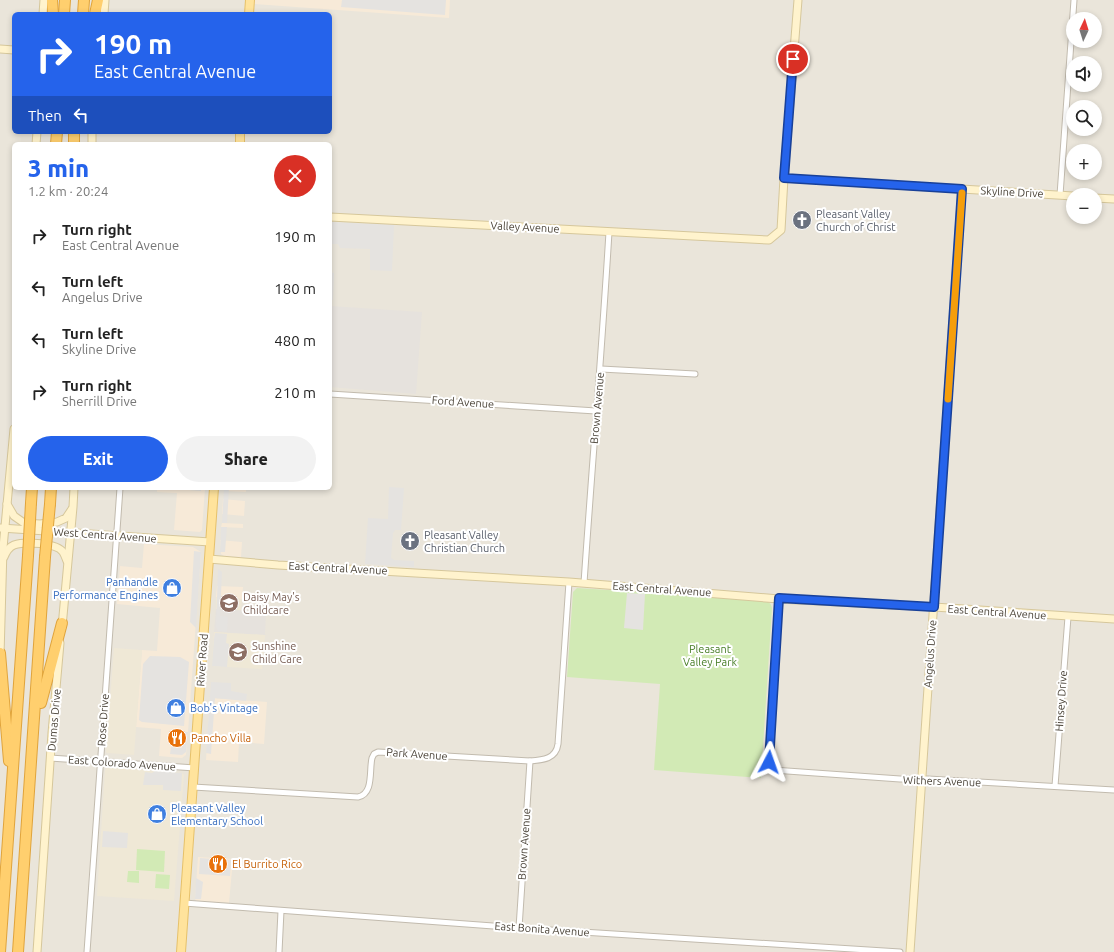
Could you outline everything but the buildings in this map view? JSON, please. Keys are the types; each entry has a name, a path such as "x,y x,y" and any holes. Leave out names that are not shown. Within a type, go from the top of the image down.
{"highway":[{"path":"52,0 53,12"},
{"path":"64,12 65,0"},
{"path":"83,12 84,0"},
{"path":"95,12 98,0"},
{"path":"0,952 32,490"},
{"path":"18,952 51,490"},
{"path":"32,762 42,694 62,623"},
{"path":"0,653 12,790"}],"main road":[{"path":"249,12 250,0"},
{"name":"River Road","path":"181,952 214,490"}],"street":[{"path":"43,12 44,0"},
{"path":"104,12 105,0"},
{"name":"Valley Avenue","path":"332,217 769,240 781,230 798,0"},
{"path":"1060,195 1074,0"},
{"path":"0,49 12,50"},
{"name":"Skyline Drive","path":"784,178 1066,195"},
{"name":"Angelus Drive","path":"910,952 962,189"},
{"path":"1102,198 1114,199"},
{"name":"Brown Avenue","path":"584,583 596,411 601,368 609,232"},
{"path":"601,368 695,374"},
{"name":"Ford Avenue","path":"332,394 596,411"},
{"path":"0,664 3,558 2,529 7,504 12,450"},
{"name":"Dumas Drive","path":"37,952 50,758 74,490"},
{"name":"Rose Drive","path":"87,952 120,490"},
{"path":"7,504 14,516 24,522 40,524 57,522 66,518 73,508"},
{"name":"West Central Avenue","path":"2,529 210,542"},
{"path":"3,558 13,545 21,543 41,544 54,546 63,551 68,563"},
{"name":"East Central Avenue","path":"209,559 278,565 569,582 779,598 1114,619"},
{"name":"Park Avenue","path":"193,787 358,797 364,796 368,791 372,758 374,754 378,752 530,761 548,758 554,755 558,744 569,582"},
{"name":"Withers Avenue","path":"779,598 769,762 771,768 776,771 1114,790"},
{"name":"Hinsey Drive","path":"1055,786 1068,617"},
{"name":"East Colorado Avenue","path":"50,758 195,768"},
{"name":"Brown Avenue","path":"519,928 530,761"},
{"name":"East Bonita Avenue","path":"184,903 519,928 900,952"},
{"path":"279,952 281,911"}],"shaded area":[{"path":"0,0 1114,0 1114,952 0,952"},
{"path":"253,0 450,0 449,18 253,4"},
{"path":"342,0 446,0 445,15 341,7"},
{"path":"332,222 394,225 392,271 370,270 370,249 340,248 338,244 332,244"},
{"path":"332,272 334,273 332,300"},
{"path":"332,306 422,312 416,394 332,387"},
{"path":"389,487 404,488 401,530 395,530 393,533 391,558 394,560 414,561 414,567 365,564 368,518 388,519"},
{"path":"157,490 205,490 202,530 200,532 174,530 177,493 157,492"},
{"path":"224,490 229,490 227,523 222,523"},
{"path":"246,490 246,492 224,491"},
{"path":"223,499 245,501 244,516 222,514"},
{"path":"222,523 243,524 243,528 221,527"},
{"path":"221,527 227,527 225,552 220,552"},
{"path":"220,540 242,542 241,557 224,556 221,554"},
{"path":"144,544 193,547 201,552 186,755 182,758 159,756 161,729 136,727 142,650 157,651 160,608 117,604 120,566 142,568"},
{"path":"194,551 201,552 196,628 190,622"},
{"path":"218,569 222,572 220,616 228,617 227,632 218,631 216,627"},
{"path":"217,586 243,587 242,599 216,597"},
{"path":"627,593 645,594 643,630 624,628"},
{"name":"Daisy May's Childcare","path":"216,597 242,599 241,610 216,609"},
{"path":"216,609 266,612 265,635 214,632"},
{"name":"Sunshine Child Care","path":"214,632 265,635 262,669 212,666"},
{"path":"215,633 227,634 226,643 229,644 227,667 212,666"},
{"path":"114,648 142,650 134,755 106,752"},
{"path":"150,656 180,657 189,662 184,726 142,722 139,720 143,664"},
{"path":"211,682 231,683 231,691 247,694 246,701 215,698 211,754 206,753"},
{"path":"210,698 267,702 264,744 239,742 238,762 206,760"},
{"path":"183,732 188,732 186,752 182,755 170,754 171,747 182,748"},
{"path":"108,767 182,773 184,775 174,901 97,896 105,770"},
{"path":"155,771 182,773 181,791 163,790 163,785 143,785 145,772 152,773"},
{"path":"103,831 128,833 127,848 102,847"},
{"path":"198,857 233,859 229,903 196,901"},
{"path":"200,858 213,859 212,868 223,869 224,859 231,860 230,876 199,874"},
{"path":"196,878 203,882 201,899 195,899"}],"green space":[{"name":"Pleasant Valley Park","path":"577,588 764,600 770,603 772,608 761,778 654,770 660,684 567,677 573,592"},
{"path":"137,849 165,851 164,872 136,870"},
{"path":"128,871 139,871 139,883 127,882"},
{"path":"156,874 170,875 169,889 155,888"}],"slow traffic":[{"path":"948,399 962,193"}],"place":[{"name":"Pleasant Valley Church of Christ","path":"802,220"},
{"name":"Pleasant Valley Christian Church","path":"410,541"},
{"name":"Panhandle Performance Engines","path":"172,588"},
{"name":"Daisy May's Childcare","path":"229,603"},
{"name":"Sunshine Child Care","path":"238,652"},
{"name":"Bob's Vintage","path":"176,708"},
{"name":"Pancho Villa","path":"177,738"},
{"name":"Pleasant Valley Elementary School","path":"157,814"},
{"name":"El Burrito Rico","path":"218,864"}],"route":[{"path":"769,762 779,598 934,607 962,189 784,178 793,59"}]}
